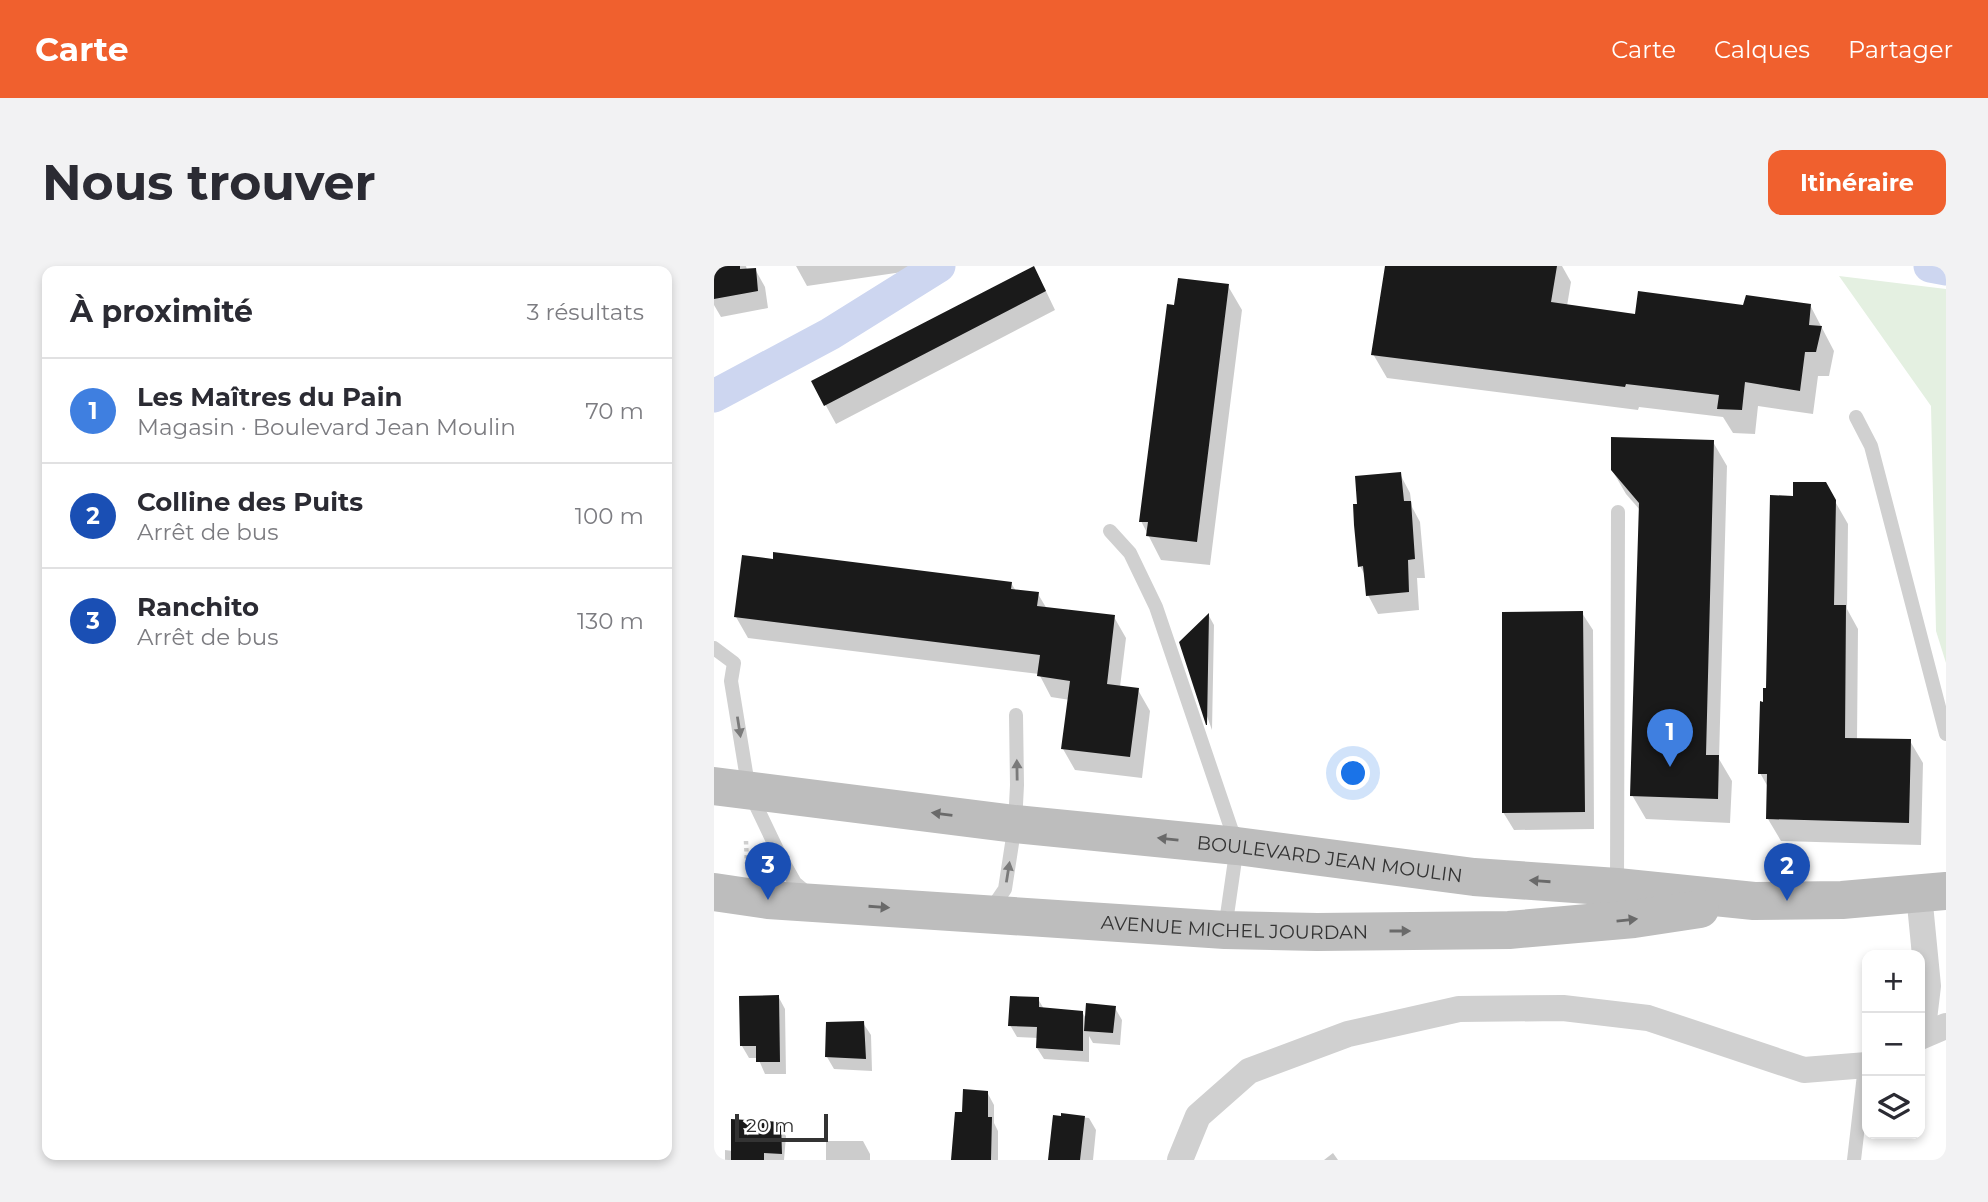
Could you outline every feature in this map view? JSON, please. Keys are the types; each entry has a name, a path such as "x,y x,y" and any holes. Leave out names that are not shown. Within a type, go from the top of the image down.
{"main road":[{"name":"BOULEVARD JEAN MOULIN","path":"732,788 1016,824 1237,846 1474,877 1617,887 1755,901 1842,900 1932,892"},
{"name":"AVENUE MICHEL JOURDAN","path":"721,893 768,900 1225,930 1509,930 1634,919 1755,901"}],"street":[{"path":"1929,1033 1932,892"},
{"path":"1180,1160 1198,1116 1249,1071 1348,1034 1459,1009 1563,1008 1648,1018 1804,1070 1862,1066"}],"lane":[{"path":"1856,417 1871,446 1946,734"},
{"path":"1617,887 1618,512"},
{"path":"1110,531 1130,554 1156,607 1237,846 1225,930"},
{"path":"714,648 734,663 731,681 732,788 795,883 819,903"},
{"path":"987,915 1005,889 1016,824 1016,715"},
{"path":"1854,1160 1865,1076"}],"path":[{"path":"721,893 748,867 746,838"}],"green space":[{"path":"1839,276 1946,289 1946,663 1936,631 1931,406"}],"building":[{"path":"714,266 756,268 758,291 714,299"},
{"path":"1034,266 1046,291 824,406 811,381"},
{"path":"1385,266 1557,266 1551,302 1635,314 1638,291 1743,305 1746,295 1811,304 1809,325 1822,326 1816,352 1805,352 1800,391 1745,382 1742,410 1717,409 1719,395 1626,384 1625,387 1371,355"},
{"path":"1178,278 1229,284 1197,542 1146,536 1148,522 1139,522 1167,304 1174,305"},
{"path":"1611,437 1714,440 1706,755 1719,755 1718,799 1630,796 1639,503 1611,470"},
{"path":"1401,472 1404,501 1411,501 1415,559 1408,560 1409,592 1366,596 1363,566 1358,567 1354,525 1353,504 1357,504 1355,476"},
{"path":"1793,482 1826,482 1836,500 1834,605 1846,605 1845,738 1911,739 1909,823 1766,819 1767,774 1758,774 1760,701 1763,702 1763,688 1766,688 1770,495 1793,496"},
{"path":"773,552 1012,582 1011,589 1039,592 1037,606 1115,615 1107,684 1139,688 1130,757 1061,749 1070,681 1037,676 1040,655 734,617 742,555 773,559"},
{"path":"1583,611 1585,812 1502,813 1502,612"},
{"path":"1209,613 1207,725 1206,725 1179,642"},
{"path":"779,995 780,1062 756,1062 756,1046 740,1046 739,996"},
{"path":"1010,996 1039,997 1039,1007 1083,1011 1083,1051 1036,1048 1037,1027 1008,1026"},
{"path":"1086,1003 1116,1006 1113,1033 1084,1031"},
{"path":"864,1021 866,1059 825,1057 826,1022"},
{"path":"963,1089 988,1091 988,1117 992,1117 991,1160 951,1160 955,1112 962,1112"},
{"path":"1061,1113 1085,1116 1080,1160 1048,1160 1053,1115 1061,1116"},
{"path":"731,1119 781,1122 782,1154 764,1153 764,1160 731,1160"}],"waterway":[{"path":"714,396 830,334 939,266"},
{"path":"1930,266 1946,269"}],"place":[{"name":"Les Maîtres du Pain","path":"1670,767"},
{"name":"Ranchito","path":"768,900"},
{"name":"Colline des Puits","path":"1787,901"}]}
